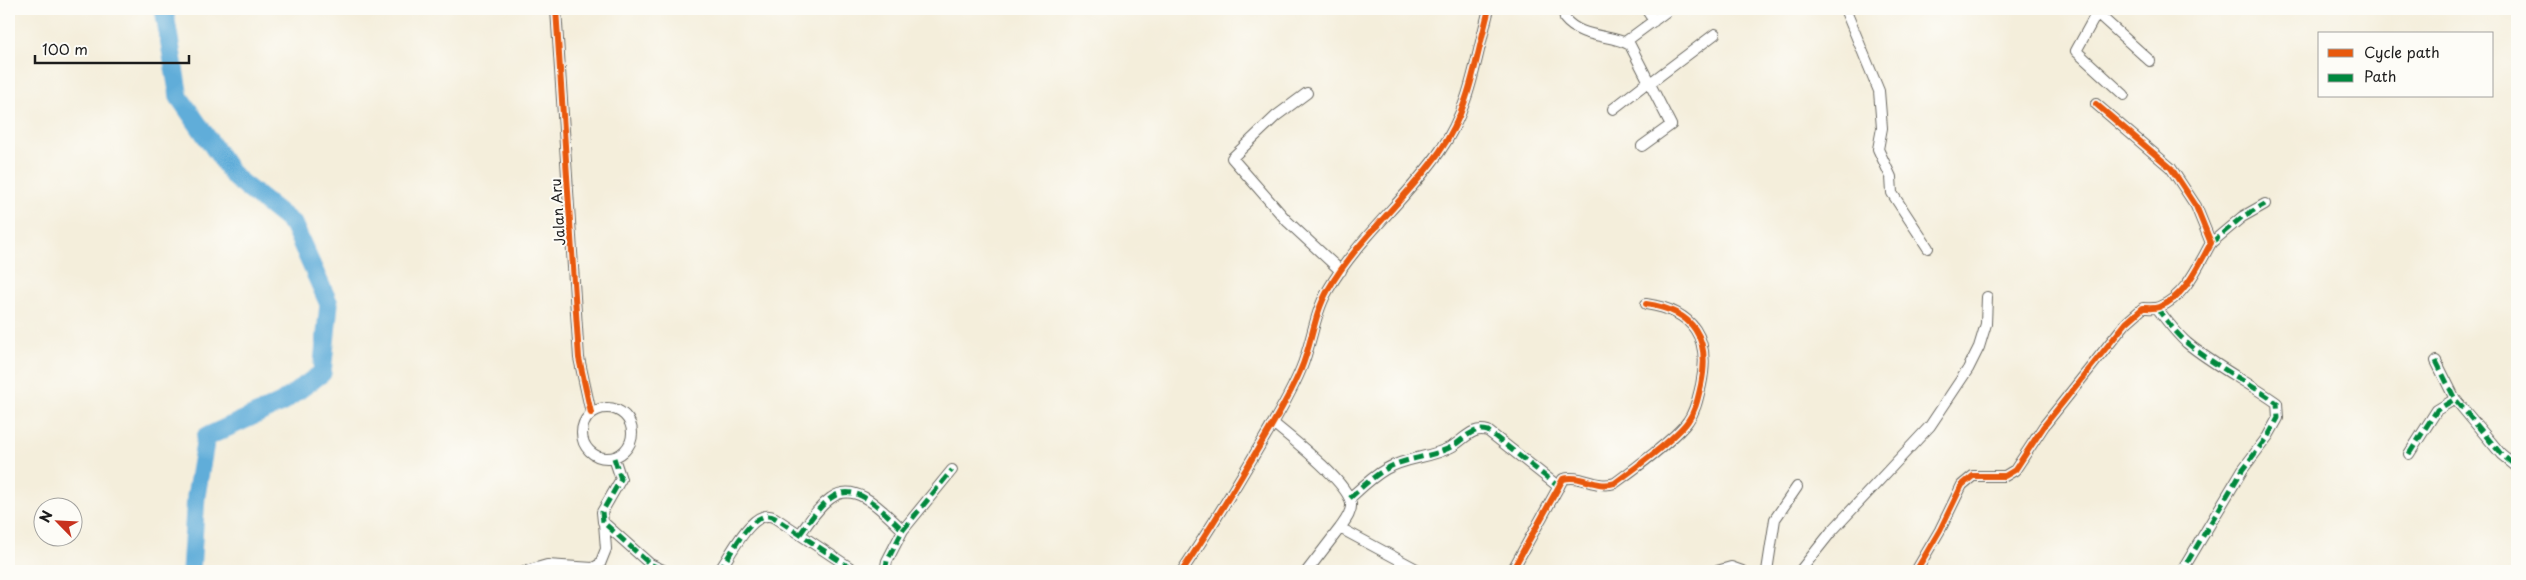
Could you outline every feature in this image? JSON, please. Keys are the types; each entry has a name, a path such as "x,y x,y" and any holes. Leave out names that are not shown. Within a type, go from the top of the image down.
{"street":[{"name":"Jalan Aru","path":"556,9 579,358 583,386 591,413"},
{"path":"1182,571 1213,524 1273,422 1301,368 1328,291 1341,271 1432,162 1451,134 1462,110 1478,61 1489,9"},
{"path":"1564,9 1565,19 1572,24 1600,38 1626,42 1630,45 1671,124 1642,146"},
{"path":"1646,9 1654,20"},
{"path":"1845,9 1879,91 1882,128 1878,149 1891,178 1892,194 1928,248"},
{"path":"1626,42 1667,11"},
{"path":"2124,95 2076,51 2098,11 2150,61"},
{"path":"1613,109 1715,34"},
{"path":"1307,93 1276,116 1232,158 1287,221 1341,271"},
{"path":"2096,104 2171,168 2196,206 2211,244"},
{"path":"1916,571 1940,530 1962,485 1973,476 2005,476 2015,470 2044,426 2126,323 2143,308 2157,308 2174,298 2184,287 2211,244 2225,230 2265,204"},
{"path":"1800,571 1831,532 1930,426 1968,369 1979,347 1986,324 1987,296"},
{"path":"1512,571 1563,479 1568,478 1602,486 1615,483 1681,430 1694,412 1703,373 1704,357 1699,333 1694,326 1672,309 1646,304"},
{"path":"2157,308 2186,342 2277,403 2278,409 2278,418 2268,436 2243,469 2182,571"},
{"path":"2436,361 2455,399 2501,454 2517,467"},
{"path":"2409,454 2437,410 2455,399"},
{"path":"609,408 618,410 630,422 631,439 628,447 614,458 599,458 586,449 581,434 582,426 591,413 609,408"},
{"path":"1273,422 1317,460 1350,498 1351,509 1340,528 1307,571"},
{"path":"1350,498 1387,468 1405,461 1440,453 1454,446 1475,430 1482,429 1488,431 1559,487"},
{"path":"526,571 548,565 593,568 600,564 606,548 602,512 621,479 614,458"},
{"path":"885,571 887,561 903,530 952,470"},
{"path":"1767,571 1775,519 1797,487"},
{"path":"800,534 822,506 832,497 843,493 860,495 870,501 903,530"},
{"path":"718,571 742,535 759,518 771,515 855,571"},
{"path":"604,524 650,564 665,571"},
{"path":"1340,528 1420,571"},
{"path":"1717,571 1731,567 1742,571"}],"waterway":[{"path":"164,9 179,97 235,178 293,224 329,304 322,373 281,403 206,437 196,496 191,571"}],"marked path":[{"path":"2211,243 2242,217 2265,204"},
{"path":"2157,308 2187,343 2277,403 2278,418 2268,436 2243,469 2182,571"},
{"path":"2436,361 2455,399 2501,454 2517,467"},
{"path":"2409,454 2437,410 2455,399"},
{"path":"1350,498 1371,479 1386,469 1402,462 1443,451 1477,430 1488,431 1559,487"},
{"path":"614,458 621,479 602,512 603,522 650,564 665,571"},
{"path":"885,571 887,561 903,530 952,470"},
{"path":"800,534 822,506 831,498 841,493 851,493 870,501 903,530"},
{"path":"719,571 743,534 751,525 767,516 775,518 855,571"}],"cycle path":[{"path":"556,9 579,358 591,413"},
{"path":"1182,571 1211,527 1291,390 1305,359 1319,309 1328,290 1353,253 1427,169 1450,135 1471,82 1489,9"},
{"path":"1916,571 1940,530 1962,485 1973,476 2005,476 2015,470 2044,426 2126,323 2143,308 2159,307 2176,296 2196,271 2211,243 2196,206 2171,168 2096,104"},
{"path":"1512,571 1563,479 1576,478 1601,484 1615,483 1674,436 1688,421 1693,412 1699,394 1703,368 1701,341 1695,329 1687,320 1676,313 1646,304"}]}
